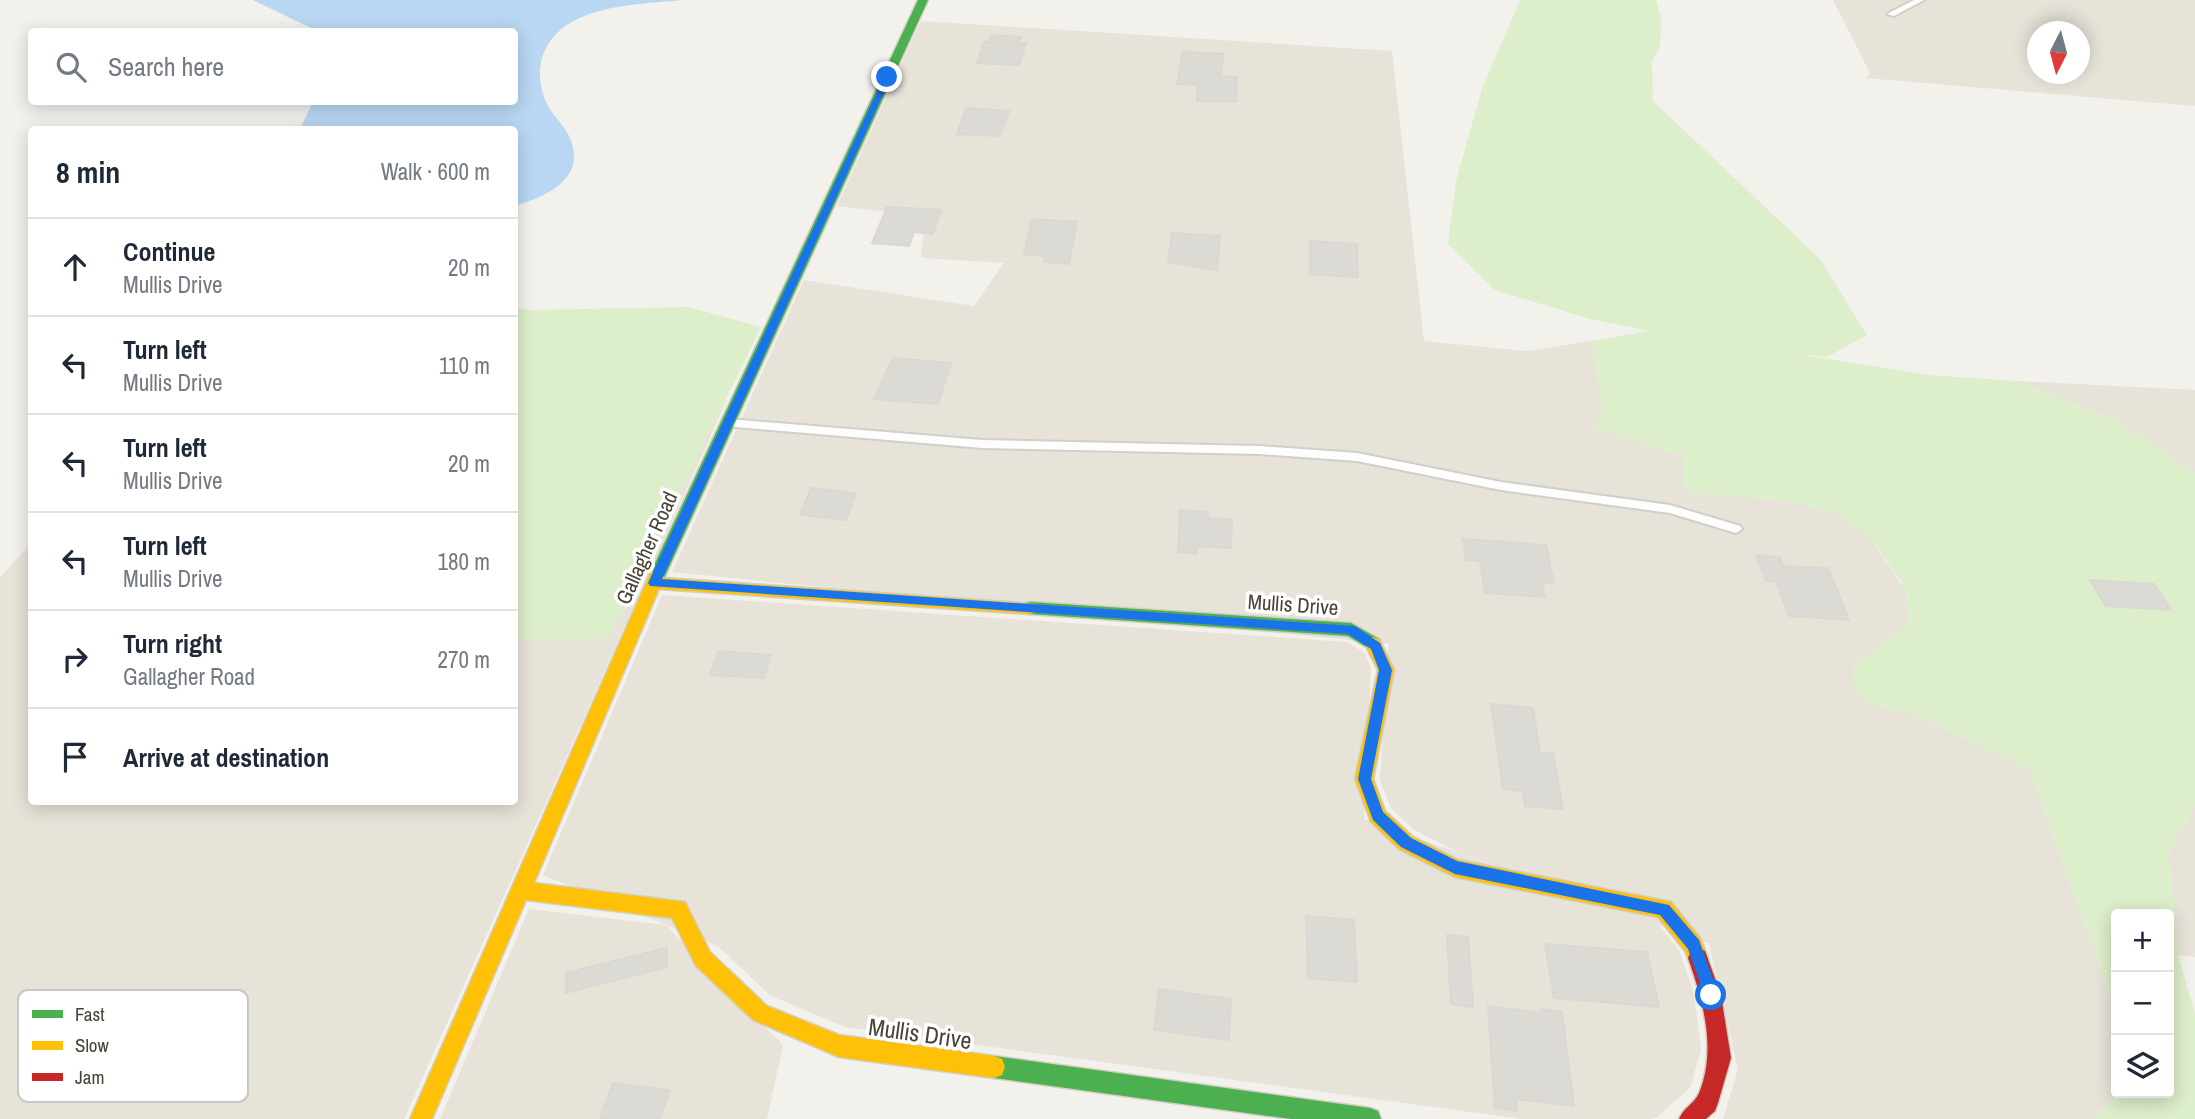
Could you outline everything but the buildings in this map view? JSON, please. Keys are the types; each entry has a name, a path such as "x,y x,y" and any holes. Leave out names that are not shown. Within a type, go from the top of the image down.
{"street":[{"name":"Gallagher Road","path":"421,1119 654,583 923,0"},
{"name":"Mullis Drive","path":"654,583 1351,630 1376,646 1385,670 1364,779 1378,816 1406,843 1455,867 1664,909 1693,945 1711,995 1720,1058 1707,1103 1690,1119"},
{"name":"Mullis Drive","path":"520,890 678,909 703,959 760,1013 839,1046 1370,1119"}],"lane":[{"path":"1891,14 1920,0"},
{"path":"728,423 982,444 1259,450 1357,457 1501,486 1670,509 1736,529"}],"shaded area":[{"path":"1833,0 2195,0 2195,106 1866,78 1870,73"},
{"path":"921,21 1392,51 1424,341 1527,351 1591,341 1603,408 1594,429 1683,456 1685,492 1789,501 1836,514 1868,535 1906,591 1909,624 1853,665 1863,701 1925,719 2030,770 2111,999 2111,1097 2094,1119 1723,1119 1738,1069 1709,944 1458,852 1414,830 1391,808 1380,780 1389,644 672,572 804,280 974,306 1004,263 921,258 925,216 837,206"},
{"path":"2016,381 2195,390 2195,473 2115,419"},
{"path":"727,399 404,1119 0,1119 0,578 28,546 28,805 518,805 518,640 609,638 723,402"},
{"path":"662,595 1347,642 1365,653 1371,669 1364,819 1658,924 1679,950 1694,993 1701,1050 1690,1088 1657,1117 1650,1119 1522,1119 846,1027 771,996 718,946 543,875"},
{"path":"2195,805 2195,957 2178,955 2169,851"},
{"path":"529,909 666,925 783,1045 767,1119 440,1119"}],"green space":[{"path":"1520,0 1656,0 1661,17 1660,47 1652,60 1653,101 1820,259 1867,335 1827,357 1796,354 1929,375 2016,381 2115,419 2195,473 2195,805 2169,851 2178,955 2195,1014 2195,1119 2094,1119 2111,1097 2174,1098 2174,909 2111,909 2111,999 2030,770 1925,719 1862,701 1853,685 1853,665 1909,624 1906,591 1868,535 1836,514 1789,501 1685,492 1683,456 1593,429 1603,408 1591,341 1650,331 1590,319 1495,290 1448,244 1456,181 1482,89"},
{"path":"688,307 761,327 609,638 518,640 518,308 528,310"}],"water":[{"path":"253,0 682,0 599,11 579,18 562,29 549,43 540,67 542,89 549,108 568,134 574,162 570,173 552,190 518,205 518,126 301,126 312,105 518,105 518,28 311,28"}],"traffic: fast":[{"path":"657,576 923,0"},
{"path":"1030,608 1351,630 1373,644"},
{"path":"994,1067 1370,1119"}],"traffic: slow":[{"path":"421,1119 657,576"},
{"path":"654,583 1030,608"},
{"path":"1373,644 1386,670 1364,779 1378,816 1406,843 1455,868 1664,909 1693,945 1698,958"},
{"path":"520,890 678,909 703,959 760,1013 839,1046 994,1067"}],"traffic: jam":[{"path":"1690,1119 1707,1103 1720,1058 1711,995 1698,958"}],"route":[{"path":"887,77 654,583 1351,630 1376,646 1385,670 1364,779 1378,816 1406,843 1455,867 1664,909 1693,945 1711,995"}]}
